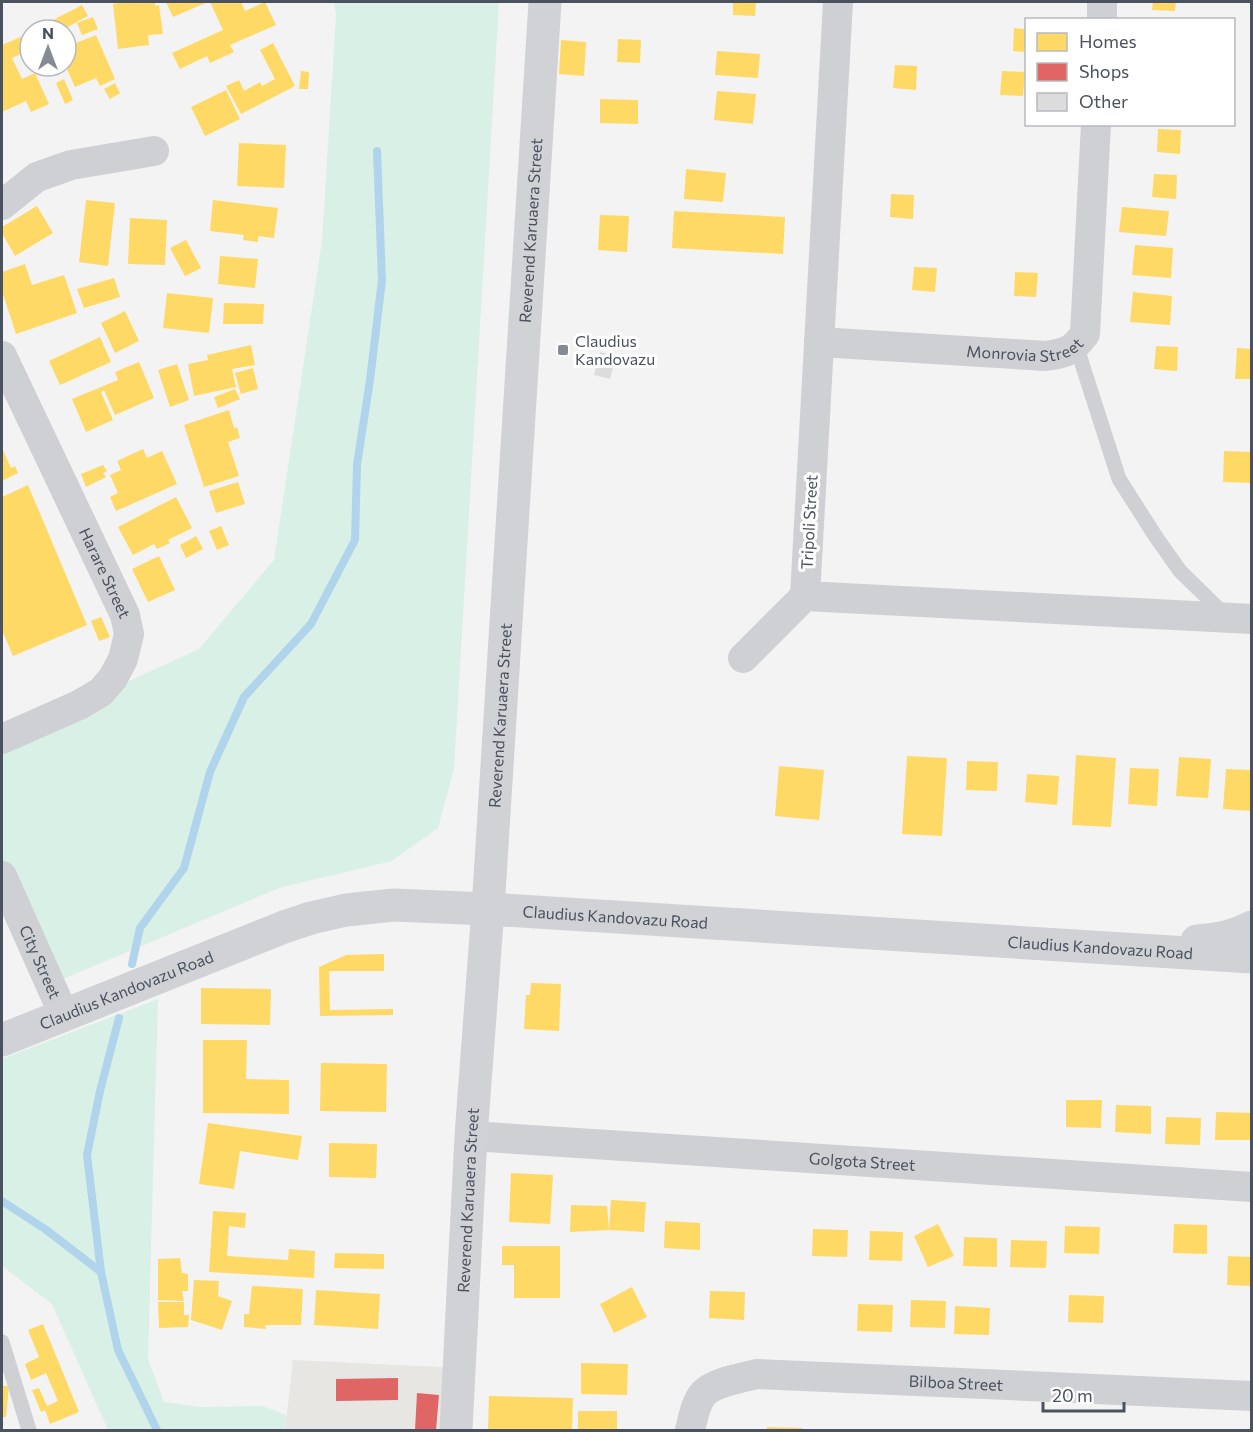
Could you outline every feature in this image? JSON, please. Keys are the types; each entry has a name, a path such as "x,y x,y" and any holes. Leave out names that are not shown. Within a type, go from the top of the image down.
{"street":[{"name":"Reverend Karuaera Street","path":"456,1431 471,1136 488,909 544,2"},
{"name":"Tripoli Street","path":"805,596 838,2"},
{"path":"1102,2 1102,18"},
{"name":"Monrovia Street","path":"819,342 1046,356 1063,354 1076,345 1085,334 1096,126"},
{"path":"2,205 37,177 71,165 154,151"},
{"name":"Harare Street","path":"2,356 125,615 129,634 123,659 112,678 100,692 80,705 2,739"},
{"path":"742,658 805,596 1240,619"},
{"name":"City Street","path":"2,876 64,1016"},
{"name":"Claudius Kandovazu Road","path":"2,1040 284,927 346,910 394,905 1251,957"},
{"path":"1030,944 1216,940 1238,934 1251,927"},
{"name":"Golgota Street","path":"471,1136 1251,1187"},
{"name":"Bilboa Street","path":"690,1431 694,1413 704,1394 724,1382 758,1374 1251,1396"}],"lane":[{"path":"1076,345 1119,479 1180,571 1240,619"},
{"path":"2,1342 29,1431"}],"shaded area":[{"path":"293,1360 460,1368 456,1430 285,1430"}],"green space":[{"path":"334,2 499,2 454,769 438,828 392,861 279,888 56,982 2,859 2,739 199,649 274,560 322,241 336,15"},
{"path":"158,999 148,1359 164,1402 201,1407 263,1406 286,1415 285,1430 108,1430 52,1304 2,1266 2,1059"}],"building: Homes":[{"path":"155,2 155,6 159,5 163,34 148,35 149,45 118,49 113,4"},
{"path":"166,2 208,2 173,17"},
{"path":"210,2 241,2 245,11 265,2 276,25 230,45 234,52 210,63 207,56 180,69 172,53 223,30"},
{"path":"733,2 756,2 755,16 733,15"},
{"path":"1153,2 1176,2 1175,11 1152,10"},
{"path":"82,5 88,16 78,21 78,18 57,18"},
{"path":"93,17 98,29 82,35 78,23"},
{"path":"1014,28 1025,29 1025,52 1013,51"},
{"path":"96,35 115,79 100,86 96,78 75,87 71,78 78,78 78,42"},
{"path":"18,38 18,55 12,58 18,71 18,78 37,78 49,104 31,112 26,101 2,112 2,45"},
{"path":"618,39 641,40 640,63 617,62"},
{"path":"561,40 586,42 584,76 559,74"},
{"path":"273,43 295,86 241,114 226,86 239,80 244,91 260,82 262,86 275,79 260,50"},
{"path":"717,51 760,54 758,78 715,75"},
{"path":"895,65 917,66 916,90 893,88"},
{"path":"301,71 309,72 308,89 299,89"},
{"path":"1002,71 1025,72 1023,96 1000,95"},
{"path":"64,79 73,100 65,104 56,83"},
{"path":"115,83 120,93 110,99 104,89"},
{"path":"226,90 240,119 205,136 191,107"},
{"path":"717,91 756,94 753,124 714,120"},
{"path":"600,99 638,100 638,124 600,123"},
{"path":"1158,129 1181,130 1180,154 1157,152"},
{"path":"239,143 286,145 284,188 237,186"},
{"path":"686,169 726,173 723,202 684,199"},
{"path":"1154,174 1177,175 1176,199 1152,197"},
{"path":"891,194 914,195 913,219 890,217"},
{"path":"86,200 115,203 108,266 79,262"},
{"path":"213,200 278,208 274,238 258,236 258,242 243,240 244,235 210,231"},
{"path":"37,206 53,233 15,256 2,233 2,227"},
{"path":"1122,207 1169,211 1166,236 1119,232"},
{"path":"674,211 785,217 783,254 672,248"},
{"path":"600,215 629,216 627,252 598,250"},
{"path":"130,218 167,220 165,265 128,264"},
{"path":"186,240 201,268 185,276 170,248"},
{"path":"1135,245 1173,248 1171,278 1132,275"},
{"path":"220,256 258,259 255,288 218,284"},
{"path":"25,264 32,285 64,275 77,313 16,334 2,291 2,272"},
{"path":"914,267 937,268 935,292 912,290"},
{"path":"1015,272 1038,273 1036,297 1014,296"},
{"path":"114,278 120,297 84,308 77,289"},
{"path":"1133,292 1172,296 1170,325 1130,322"},
{"path":"167,293 213,298 209,333 163,328"},
{"path":"224,303 264,304 263,324 223,324"},
{"path":"125,311 139,341 115,353 101,323"},
{"path":"100,337 111,362 60,385 49,361"},
{"path":"251,345 255,365 232,369 236,387 194,396 188,364 208,360 207,355"},
{"path":"1156,346 1178,347 1177,371 1154,369"},
{"path":"1237,348 1252,349 1252,379 1235,379"},
{"path":"139,362 154,398 115,415 104,390 101,392 113,420 86,432 72,399 118,380 115,372"},
{"path":"177,364 189,400 170,407 158,370"},
{"path":"253,368 258,389 241,394 235,373"},
{"path":"235,389 240,399 218,408 214,397"},
{"path":"229,410 234,428 237,427 240,438 228,442 239,476 204,487 184,425"},
{"path":"2,448 11,468 15,466 18,473 2,481"},
{"path":"143,449 147,458 162,451 177,484 116,511 110,497 118,493 110,475 121,470 117,461"},
{"path":"1224,451 1252,452 1252,483 1223,482"},
{"path":"103,465 107,471 103,473 106,477 86,487 81,474"},
{"path":"238,482 245,504 216,513 209,491"},
{"path":"28,485 87,625 13,656 2,630 2,497"},
{"path":"176,497 192,528 168,540 170,543 157,549 154,544 133,555 118,527"},
{"path":"221,526 229,545 217,550 209,531"},
{"path":"196,536 203,549 186,558 180,545"},
{"path":"159,556 175,590 148,602 132,569"},
{"path":"101,617 110,637 99,641 91,621"},
{"path":"1076,755 1116,758 1111,827 1072,825"},
{"path":"907,756 947,758 942,836 902,834"},
{"path":"1179,757 1211,759 1208,798 1176,796"},
{"path":"967,761 998,762 997,791 966,790"},
{"path":"779,766 824,770 819,820 775,816"},
{"path":"1130,768 1159,769 1157,806 1128,804"},
{"path":"1226,769 1252,770 1252,811 1223,809"},
{"path":"1027,774 1059,776 1057,805 1025,802"},
{"path":"384,954 384,971 329,971 330,1010 393,1009 393,1015 320,1016 319,967 346,955"},
{"path":"531,983 561,984 559,1031 524,1029 526,995 530,995"},
{"path":"201,988 271,989 270,1025 201,1024"},
{"path":"203,1040 247,1040 246,1079 289,1080 289,1114 203,1113"},
{"path":"321,1063 387,1064 386,1112 320,1111"},
{"path":"1066,1100 1102,1100 1101,1128 1066,1127"},
{"path":"1116,1105 1151,1106 1151,1134 1115,1132"},
{"path":"1216,1112 1252,1113 1251,1140 1215,1140"},
{"path":"1166,1117 1201,1118 1200,1145 1165,1144"},
{"path":"208,1123 302,1136 298,1160 240,1151 234,1189 199,1184"},
{"path":"329,1143 377,1144 376,1178 329,1177"},
{"path":"511,1173 553,1175 550,1224 509,1222"},
{"path":"611,1200 646,1202 644,1232 609,1230"},
{"path":"571,1205 607,1206 609,1230 570,1232"},
{"path":"213,1211 246,1213 245,1228 229,1226 227,1256 288,1260 289,1249 315,1251 314,1278 209,1272"},
{"path":"665,1221 700,1223 700,1250 664,1248"},
{"path":"938,1224 954,1256 928,1267 914,1236"},
{"path":"1174,1224 1207,1225 1207,1254 1173,1253"},
{"path":"1065,1226 1100,1227 1099,1254 1064,1253"},
{"path":"813,1229 848,1230 847,1257 812,1256"},
{"path":"870,1231 903,1232 902,1261 869,1260"},
{"path":"964,1237 997,1238 997,1267 963,1266"},
{"path":"1011,1240 1047,1241 1046,1268 1010,1267"},
{"path":"502,1246 560,1246 560,1298 514,1298 514,1265 502,1265"},
{"path":"335,1253 384,1254 384,1269 334,1268"},
{"path":"1228,1256 1252,1257 1252,1286 1227,1285"},
{"path":"180,1258 182,1273 188,1274 188,1291 182,1291 184,1301 158,1300 158,1259"},
{"path":"194,1280 219,1281 218,1296 232,1301 222,1330 191,1320"},
{"path":"252,1286 303,1289 301,1325 265,1325 266,1329 244,1327 244,1314 249,1314"},
{"path":"632,1287 647,1317 614,1333 600,1304"},
{"path":"316,1290 380,1294 378,1329 314,1325"},
{"path":"710,1291 745,1292 744,1320 709,1318"},
{"path":"1069,1295 1104,1296 1103,1323 1068,1322"},
{"path":"911,1300 946,1301 945,1328 910,1327"},
{"path":"158,1302 184,1302 184,1315 189,1315 188,1327 159,1328"},
{"path":"858,1304 893,1305 892,1332 857,1331"},
{"path":"955,1306 990,1308 989,1335 954,1334"},
{"path":"43,1324 79,1412 50,1424 45,1410 41,1412 32,1390 39,1388 47,1406 58,1401 46,1373 31,1380 25,1364 39,1357 28,1330"},
{"path":"581,1363 628,1364 627,1395 581,1394"},
{"path":"2,1386 9,1386 6,1417 2,1417"},
{"path":"489,1396 573,1398 572,1430 488,1430"},
{"path":"578,1411 617,1411 617,1430 578,1430"},
{"path":"767,1427 802,1428 802,1430 767,1430"}],"building: Shops":[{"path":"398,1378 398,1400 336,1401 336,1379"},
{"path":"417,1393 439,1395 436,1430 415,1430"}],"building: Other":[{"path":"600,352 616,356 610,379 594,375"}],"waterway":[{"path":"132,964 140,928 184,868 210,772 244,697 311,624 355,540 357,465 382,280 377,151"},
{"path":"119,1018 100,1091 87,1155 101,1272 118,1350 157,1430"},
{"path":"2,1201 45,1229 101,1272"}],"place":[{"name":"Claudius Kandovazu","path":"563,350"}]}
